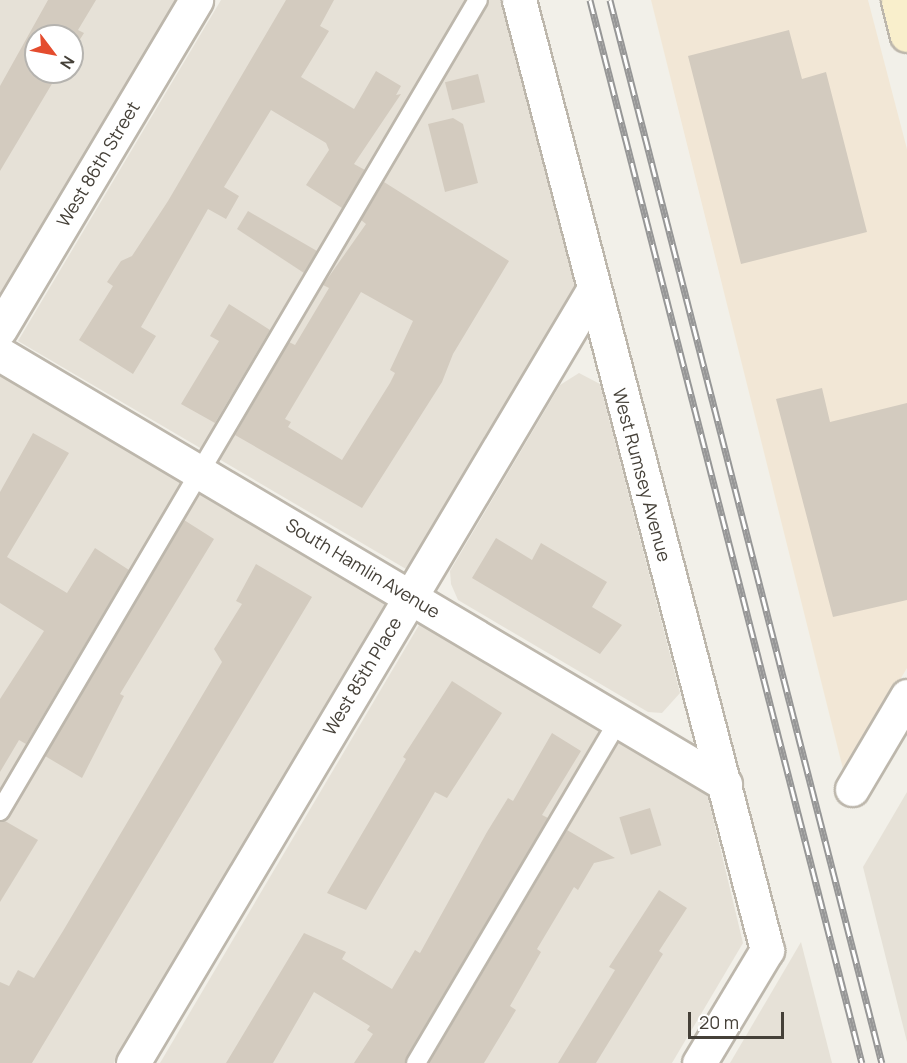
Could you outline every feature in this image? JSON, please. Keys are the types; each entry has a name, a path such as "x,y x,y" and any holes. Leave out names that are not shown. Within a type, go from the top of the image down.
{"main road":[{"path":"898,0 907,35"}],"street":[{"name":"West 86th Street","path":"0,329 195,0"},
{"name":"West Rumsey Avenue","path":"519,0 767,950 699,1063"},
{"name":"West 85th Place","path":"133,1063 593,290"},
{"name":"South Hamlin Avenue","path":"0,354 725,784"},
{"path":"852,789 907,696"}],"lane":[{"path":"0,811 478,0"},
{"path":"416,1063 618,721"}],"shaded area":[{"path":"0,0 176,0 0,296"},
{"path":"221,0 502,0 576,285 406,569 18,341"},
{"path":"651,0 868,0 907,149 907,668 844,773"},
{"path":"0,372 385,604 114,1063 0,1063"},
{"path":"579,373 600,384 680,693 662,713 648,712 458,600 451,584 450,571 560,385"},
{"path":"422,620 707,793 743,943 672,1063 160,1063"},
{"path":"907,792 907,1042 863,867"},
{"path":"801,942 832,1063 730,1063"}],"building":[{"path":"48,0 96,0 82,24 35,24"},
{"path":"286,0 334,0 320,26 329,31 301,77 354,109 376,71 401,86 396,95 401,94 354,164 365,170 342,208 306,185 329,150 326,143 271,110 224,187 239,196 226,219 208,209 141,327 156,336 133,374 79,340 113,286 107,282 121,261 132,256 168,201"},
{"path":"789,30 802,79 826,72 867,232 741,264 688,56"},
{"path":"24,43 24,84 52,84 0,171 0,86"},
{"path":"478,74 485,102 452,110 445,82"},
{"path":"453,118 463,124 478,183 445,192 428,124"},
{"path":"384,182 509,261 453,354 442,382 362,508 235,435 289,342 295,345 329,288 323,285 366,224 361,220","holes":["361,292 413,321 390,370 395,373 390,383 342,460 288,427 291,422 285,419"]},
{"path":"248,211 317,251 304,273 237,229"},
{"path":"229,304 270,330 215,423 181,404 219,341 210,336"},
{"path":"822,388 830,422 907,403 907,600 833,617 776,399"},
{"path":"33,433 69,453 7,557 67,593 95,548 129,570 26,744 19,740 0,772 0,699 44,631 0,603 0,492"},
{"path":"184,520 214,539 120,694 124,696 82,778 45,756"},
{"path":"496,538 532,560 541,543 607,582 592,607 622,625 600,654 472,578"},
{"path":"256,564 312,597 32,1063 0,1063 0,982 9,986 18,970 34,978 63,931 222,662 214,649 242,604 236,601"},
{"path":"452,681 502,713 447,798 435,792 366,910 327,893 406,759 403,757"},
{"path":"552,733 581,751 542,815 548,818 405,1063 354,1063 373,1034 367,1030 370,1026 314,992 273,1063 226,1063 304,933 346,952 342,959 392,989 415,950 420,953 487,832 508,798 513,801"},
{"path":"650,808 661,845 631,855 619,817"},
{"path":"5,821 38,840 0,902 0,822"},
{"path":"567,830 615,858 594,863 578,890 574,887 537,949 541,952 510,1006 516,1010 484,1063 429,1063"},
{"path":"659,890 687,908 659,951 663,954 596,1063 558,1063 615,970 609,967"}],"railway":[{"path":"590,0 862,1063"},
{"path":"610,0 882,1063"}]}
